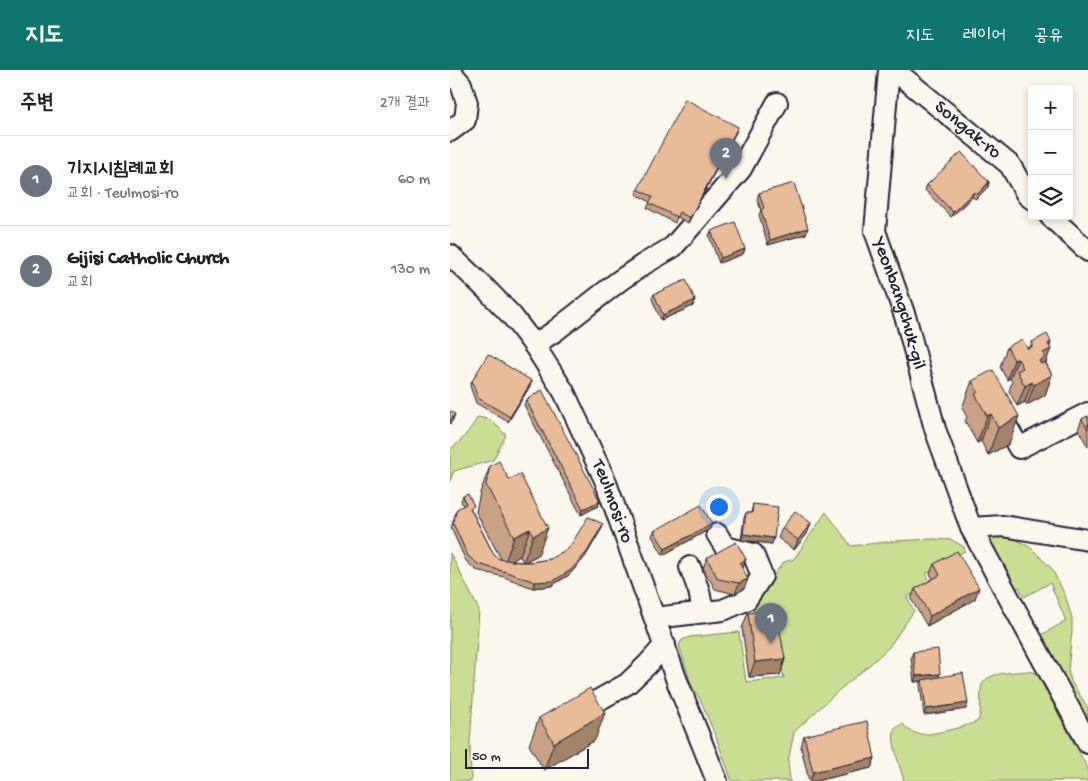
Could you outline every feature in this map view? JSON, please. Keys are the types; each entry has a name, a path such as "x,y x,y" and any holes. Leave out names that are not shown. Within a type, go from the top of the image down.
{"street":[{"name":"Yeonbangchuk-gil","path":"888,70 875,231 906,319 935,429 970,528 1088,743"},
{"name":"Songak-ro","path":"894,70 1010,165 1028,195"},
{"path":"450,71 461,84 466,103 465,120 450,131"},
{"path":"534,345 635,270 673,247 741,169 777,103"},
{"path":"1054,220 1088,251"},
{"name":"Teulmosi-ro","path":"450,255 512,316 534,345 564,392 605,480 677,681 717,781"},
{"path":"989,393 1019,448 1088,413"},
{"path":"970,528 1003,526 1088,540"},
{"path":"655,618 723,610 746,600 762,576 753,554 725,547 716,534"},
{"path":"690,567 699,591 703,612"},
{"path":"573,714 627,684 665,645"}],"green space":[{"path":"478,417 491,420 506,435 493,460 454,471 450,481 450,449 469,431"},
{"path":"826,512 851,546 933,539 952,540 964,547 965,551 926,574 932,584 907,597 914,611 889,647 794,732 788,762 790,781 732,781 701,701 691,684 679,645 682,640 690,637 739,632 746,682 784,678 773,620 752,624 754,609 776,572 784,562 794,559"},
{"path":"994,537 1014,538 1031,548 1052,569 1065,595 1072,618 1068,670 1071,681 1088,708 1088,728 1036,638 1066,621 1050,583 1024,597 1019,587 1010,592 983,542"},
{"path":"450,553 479,610 470,742 471,781 450,781"},
{"path":"1027,671 1037,674 1088,769 1088,781 904,781 893,736 896,728 903,724 906,728 917,734 932,734 978,721 982,684 986,679 999,674"}],"building":[{"path":"685,99 738,127 690,218 679,212 677,217 649,203 653,197 638,189"},
{"path":"961,152 989,182 978,194 974,192 953,212 927,185"},
{"path":"794,183 808,228 770,240 761,210 764,208 759,193"},
{"path":"735,222 745,249 721,258 711,231"},
{"path":"686,280 695,300 663,315 654,294"},
{"path":"1047,334 1051,342 1048,344 1051,349 1043,353 1045,357 1039,361 1041,364 1045,362 1052,375 1034,385 1032,382 1025,386 1017,371 1023,368 1018,359 1014,360 1007,347 1022,339 1028,349 1034,345 1032,342"},
{"path":"488,354 532,381 510,417 478,398 472,381"},
{"path":"993,370 1019,416 998,428 991,414 987,416 975,394 978,392 972,381"},
{"path":"542,390 600,501 583,509 526,400"},
{"path":"450,411 455,414 450,421"},
{"path":"1088,416 1088,429 1082,419"},
{"path":"499,461 509,480 520,474 548,528 533,536 530,529 514,537 486,485 490,466"},
{"path":"468,494 474,506 470,508 494,555 499,559 532,562 550,559 569,548 588,517 603,524 587,552 571,570 553,581 535,582 478,564 468,556 453,523 457,509 466,504 463,496"},
{"path":"753,504 778,507 774,538 743,534 746,513 752,513"},
{"path":"701,505 712,524 665,549 654,531"},
{"path":"795,511 811,523 798,540 782,528"},
{"path":"736,542 746,559 740,563 748,579 739,583 718,579 707,558"},
{"path":"957,551 979,588 930,616 915,589 940,575 934,564"},
{"path":"776,609 785,659 755,662 748,613"},
{"path":"938,649 940,674 916,676 913,652"},
{"path":"963,673 968,703 926,709 922,680"},
{"path":"590,688 605,713 554,743 539,718"},
{"path":"867,721 875,758 813,772 804,736"}],"place":[{"name":"Gijisi Catholic Church","path":"726,179"},
{"name":"기지시침례교회","path":"771,644"}]}
